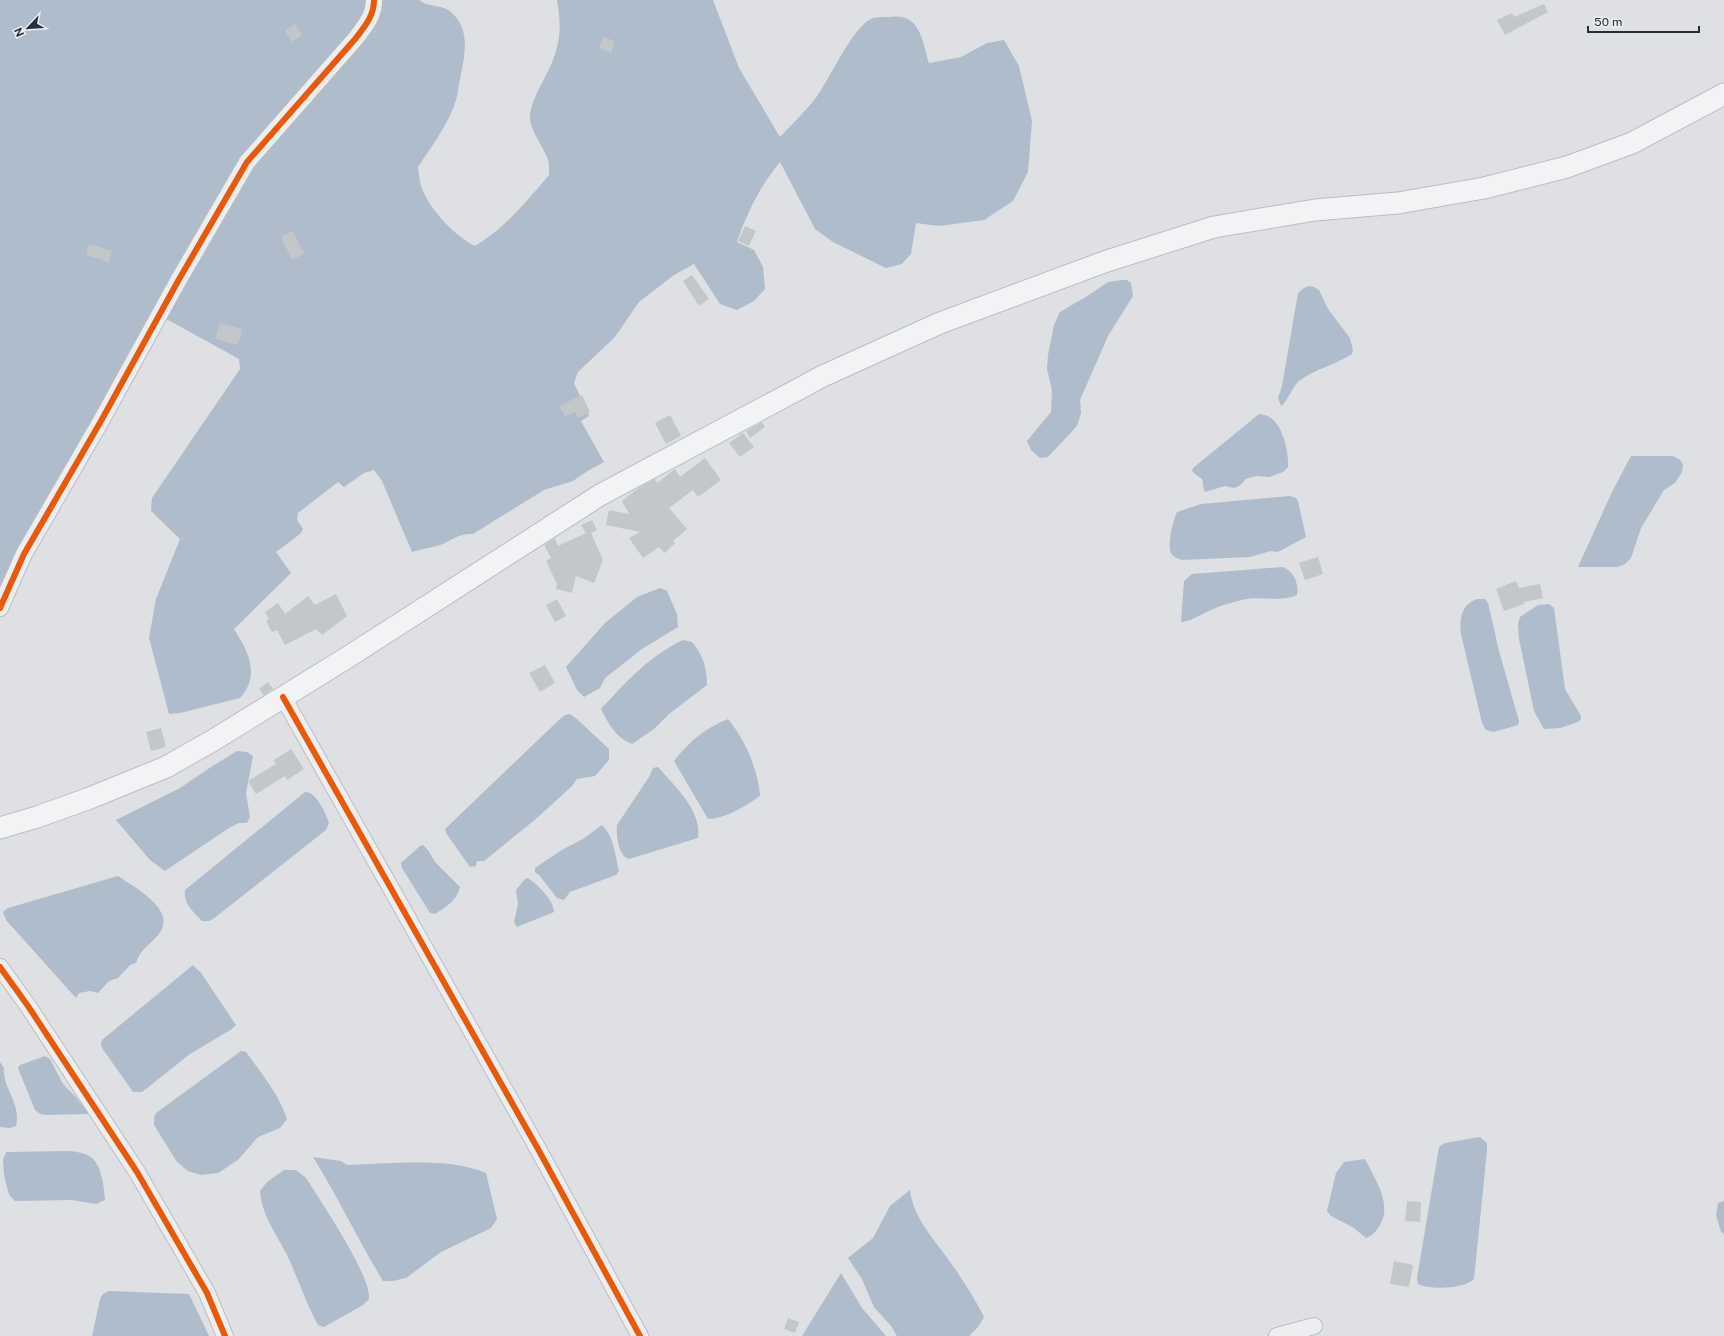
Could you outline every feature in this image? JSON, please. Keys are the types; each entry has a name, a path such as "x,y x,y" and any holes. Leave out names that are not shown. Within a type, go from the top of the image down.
{"main road":[{"path":"0,828 37,817 84,800 166,766 283,697 600,495 823,376 940,323 1107,261 1214,227 1315,210 1398,203 1484,188 1567,167 1632,143 1724,94"}],"street":[{"path":"0,608 24,554 247,162 356,38 372,15 374,0"},
{"path":"283,697 534,1142 640,1336"},
{"path":"0,967 28,1006 138,1172 207,1293 225,1336"},
{"path":"1277,1336 1314,1326"}],"water":[{"path":"0,0 419,0 450,11 459,22 463,30 465,46 457,97 452,111 439,136 418,167 423,191 434,210 458,235 475,246 506,223 549,175 549,163 534,132 530,120 530,114 534,100 550,67 558,45 560,24 557,0 713,0 739,68 780,137 815,99 848,44 863,25 871,19 880,17 900,17 908,19 914,24 922,37 929,63 961,57 987,43 1004,40 1019,66 1032,121 1028,172 1013,201 984,220 939,226 916,223 911,254 902,264 886,268 833,242 815,229 780,162 766,181 755,200 737,242 754,250 763,267 765,289 754,301 737,310 720,304 694,264 674,275 639,302 615,337 578,372 574,383 589,416 581,421 604,462 573,481 544,490 473,534 463,535 440,545 412,552 382,481 374,470 364,473 344,487 338,482 298,513 297,520 303,529 300,534 276,552 291,573 234,629 248,654 251,672 250,681 240,698 180,713 169,714 149,638 156,599 180,539 151,511 152,498 240,369 239,359 159,315 0,608"},
{"path":"1127,280 1131,283 1133,296 1108,336 1080,400 1081,413 1077,426 1048,457 1040,458 1031,450 1027,441 1051,412 1052,390 1047,369 1048,355 1054,325 1060,312 1108,282"},
{"path":"1309,286 1319,290 1328,309 1350,338 1353,350 1352,354 1312,373 1299,381 1281,406 1278,398 1282,386 1298,293"},
{"path":"1259,414 1268,416 1278,425 1286,446 1288,467 1283,472 1269,477 1256,476 1246,479 1239,486 1234,488 1225,486 1205,492 1202,479 1194,474 1192,471 1193,468"},
{"path":"1631,456 1673,456 1680,460 1683,464 1682,472 1675,483 1664,490 1641,528 1631,558 1625,564 1618,567 1578,567 1612,492"},
{"path":"1290,496 1296,498 1298,501 1306,537 1278,552 1271,551 1250,557 1182,560 1171,553 1170,539 1172,526 1177,512 1201,504"},
{"path":"1283,567 1287,569 1295,578 1297,595 1276,599 1256,598 1237,601 1216,608 1189,621 1181,622 1184,581 1192,574"},
{"path":"660,588 667,591 677,614 678,627 642,649 605,678 600,688 584,697 577,690 566,667 605,623 637,597"},
{"path":"1477,599 1485,599 1488,603 1499,651 1519,721 1518,725 1494,732 1486,730 1482,723 1461,634 1461,617 1463,612 1468,604"},
{"path":"1549,604 1554,608 1565,689 1581,716 1581,719 1578,722 1560,728 1544,729 1534,711 1519,639 1518,624 1520,617 1538,605"},
{"path":"683,640 692,642 702,657 707,685 669,714 654,729 632,744 626,741 613,730 601,709 639,670 659,654"},
{"path":"570,714 609,749 609,760 595,776 577,779 572,786 537,818 484,861 477,861 476,866 470,867 446,833 445,829 561,718"},
{"path":"728,719 740,736 750,755 757,776 760,796 742,808 729,814 722,817 708,819 674,761 698,736"},
{"path":"237,751 247,752 253,756 246,793 250,817 247,823 239,823 229,828 165,871 150,860 116,820 180,788"},
{"path":"658,767 679,791 692,809 696,818 698,838 629,859 622,854 618,844 617,825 649,777 653,768"},
{"path":"305,792 317,799 323,809 329,823 326,830 213,919 209,921 202,921 192,911 187,903 185,890"},
{"path":"602,825 612,840 619,871 616,875 570,892 564,900 557,898 535,872 535,868 560,851 583,839"},
{"path":"423,845 428,850 435,862 460,887 454,899 435,914 430,913 402,868 401,863"},
{"path":"118,876 152,900 159,908 163,916 163,925 159,934 140,954 136,963 130,965 118,978 109,981 98,993 90,991 79,993 76,998 6,920 3,912 8,908"},
{"path":"528,878 541,889 548,898 554,912 517,927 514,922 518,904 516,890 525,879"},
{"path":"193,965 201,973 236,1025 232,1029 190,1054 142,1092 133,1092 102,1048 102,1040"},
{"path":"241,1051 246,1052 269,1084 284,1110 287,1119 280,1128 258,1137 238,1160 218,1173 201,1175 188,1171 177,1162 154,1125 156,1113"},
{"path":"45,1056 50,1059 63,1084 75,1096 89,1114 45,1115 40,1114 35,1110 18,1068 20,1065"},
{"path":"0,1062 4,1068 4,1075 16,1111 16,1126 10,1128 0,1127"},
{"path":"1480,1137 1487,1143 1487,1151 1474,1279 1463,1285 1447,1288 1430,1287 1418,1284 1417,1278 1439,1147 1445,1143"},
{"path":"71,1151 87,1155 97,1164 102,1176 105,1200 96,1204 72,1200 15,1201 9,1195 4,1175 3,1160 6,1152"},
{"path":"313,1157 341,1161 347,1165 436,1163 471,1168 486,1173 497,1219 491,1228 441,1252 406,1278 393,1281 383,1281"},
{"path":"1364,1159 1378,1185 1384,1203 1382,1220 1377,1230 1366,1238 1354,1228 1331,1216 1327,1211 1336,1173 1344,1162"},
{"path":"284,1170 296,1170 306,1178 344,1238 368,1288 369,1299 363,1305 324,1327 318,1325 314,1317 287,1255 270,1224 261,1200 260,1191 267,1182"},
{"path":"910,1190 915,1209 924,1227 962,1280 984,1317 978,1327 969,1336 897,1336 891,1326 874,1307 862,1279 848,1258 873,1238 890,1206"},
{"path":"1724,1201 1724,1234 1721,1232 1716,1215 1718,1203"},
{"path":"841,1273 862,1308 886,1336 802,1336"},
{"path":"109,1291 189,1294 209,1336 92,1336 100,1299 103,1294"}],"building":[{"path":"1544,4 1548,12 1505,35 1497,20 1512,13 1514,17"},
{"path":"295,24 302,35 292,42 285,31"},
{"path":"603,37 615,41 611,53 599,48"},
{"path":"745,226 756,231 749,246 738,241"},
{"path":"293,231 304,254 292,260 281,237"},
{"path":"89,244 112,251 109,262 86,255"},
{"path":"692,275 709,299 699,306 683,281"},
{"path":"220,323 242,329 238,345 215,339"},
{"path":"582,395 590,412 578,418 575,412 565,416 559,406"},
{"path":"670,415 681,436 666,444 655,423"},
{"path":"762,422 765,427 750,438 746,431"},
{"path":"743,433 754,447 740,457 729,443"},
{"path":"705,458 721,480 698,497 693,490 669,508 687,529 673,541 675,543 665,553 659,547 643,558 629,538 640,532 606,525 609,510 629,514 622,501 640,487 655,479 657,483 675,469 680,477"},
{"path":"592,520 597,530 591,533 603,560 594,583 576,576 572,593 556,589 557,584 546,561 551,558 544,545 555,538 558,546 586,533 581,525"},
{"path":"1318,557 1323,574 1305,580 1299,563"},
{"path":"1516,581 1519,588 1540,584 1543,598 1524,602 1524,604 1504,611 1496,589"},
{"path":"336,594 347,616 322,635 316,629 285,645 277,630 272,632 266,621 269,619 265,612 278,603 285,614 308,596 315,605"},
{"path":"557,599 566,616 555,622 546,605"},
{"path":"545,665 555,683 540,692 529,673"},
{"path":"268,682 273,689 264,695 259,689"},
{"path":"161,728 166,747 151,751 146,732"},
{"path":"291,749 304,769 287,780 285,776 256,794 248,781 276,764 274,760"},
{"path":"1407,1201 1421,1202 1420,1222 1405,1221"},
{"path":"1394,1261 1413,1265 1409,1287 1390,1284"},
{"path":"788,1318 799,1322 795,1333 784,1329"}],"cycle path":[{"path":"0,608 24,554 247,162 356,38 371,16 374,0"},
{"path":"283,697 538,1149 640,1336"},
{"path":"0,967 28,1006 137,1172 207,1293 225,1336"}]}
